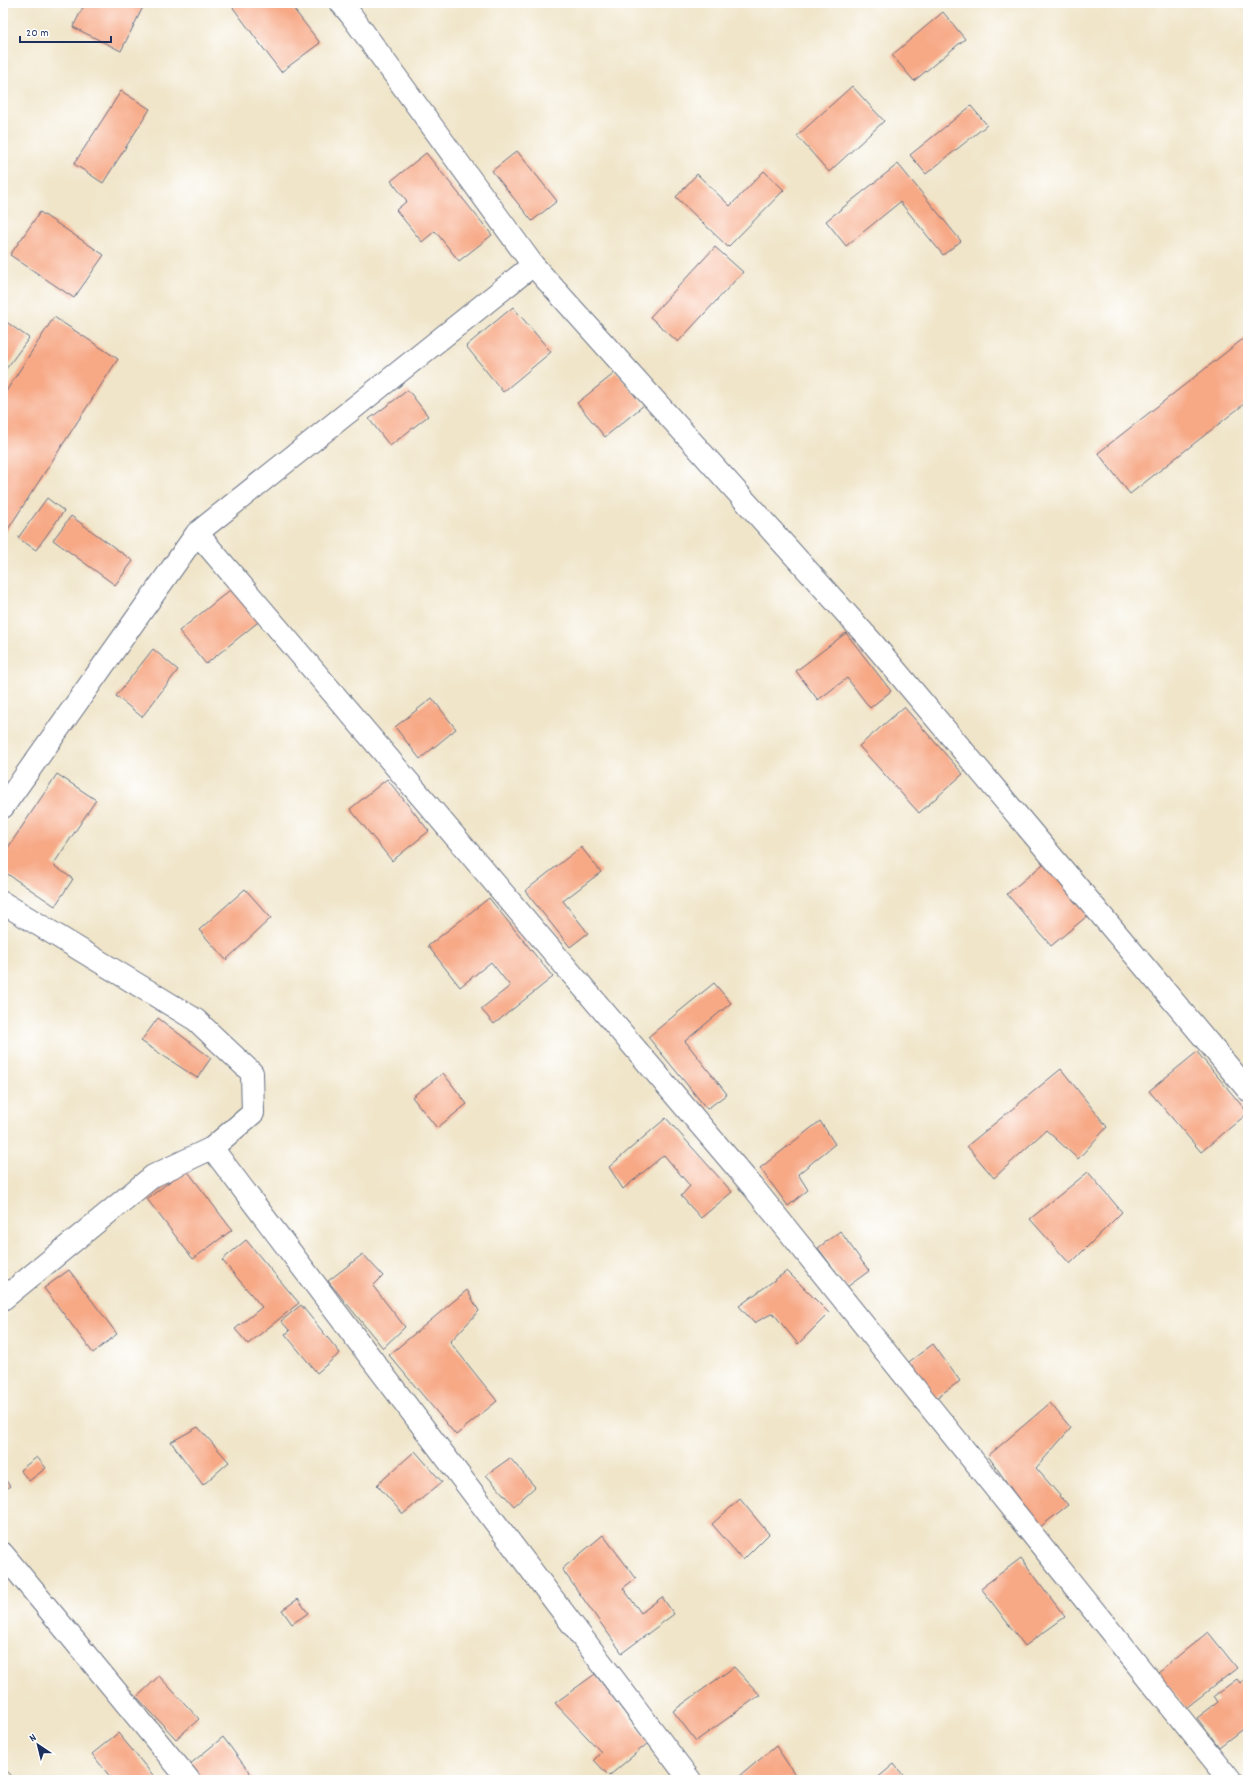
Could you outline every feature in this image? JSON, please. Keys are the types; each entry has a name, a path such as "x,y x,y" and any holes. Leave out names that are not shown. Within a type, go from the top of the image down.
{"street":[{"path":"341,3 351,14 533,265 871,641 1248,1090"},
{"path":"3,807 197,533 533,265"},
{"path":"197,533 753,1187 1230,1780"},
{"path":"3,903 196,1020 252,1072 253,1113 212,1148 153,1176 5,1296"},
{"path":"212,1148 690,1780"},
{"path":"3,1554 189,1780"}],"building":[{"path":"85,3 140,3 144,5 121,51 73,27"},
{"path":"234,3 289,3 320,43 281,72 231,5"},
{"path":"943,12 965,39 914,81 892,55"},
{"path":"852,86 884,121 829,172 797,136"},
{"path":"121,91 150,109 103,183 74,164"},
{"path":"971,106 987,125 926,174 910,155"},
{"path":"517,151 557,201 532,221 492,171"},
{"path":"426,153 492,235 459,261 435,231 422,242 396,210 407,201 391,181"},
{"path":"898,164 961,241 943,255 900,202 846,246 826,221"},
{"path":"764,171 784,190 728,247 676,197 697,174 730,206"},
{"path":"40,212 104,255 74,298 10,255"},
{"path":"715,247 743,272 678,342 650,317"},
{"path":"513,307 551,352 503,392 466,346"},
{"path":"54,317 118,359 3,537 3,396"},
{"path":"5,321 29,338 3,373 3,323"},
{"path":"1248,335 1248,401 1130,494 1098,453"},
{"path":"616,372 644,405 605,437 577,403"},
{"path":"408,390 428,416 390,446 369,419"},
{"path":"47,498 64,511 36,550 18,538"},
{"path":"71,516 133,561 115,585 53,540"},
{"path":"235,586 262,619 206,664 179,631"},
{"path":"846,633 891,691 870,708 847,678 818,700 796,671"},
{"path":"153,649 178,670 142,717 116,696"},
{"path":"432,698 456,729 420,759 395,727"},
{"path":"904,707 963,774 919,813 859,746"},
{"path":"57,774 96,800 53,865 73,879 55,906 3,871 3,855"},
{"path":"387,779 429,831 392,861 350,809"},
{"path":"581,847 601,872 563,901 588,933 570,947 525,891"},
{"path":"1048,860 1092,912 1051,946 1007,894"},
{"path":"245,889 271,918 226,960 199,930"},
{"path":"489,898 553,977 494,1024 481,1009 510,986 491,962 460,987 428,946"},
{"path":"714,983 731,1003 685,1041 727,1094 707,1109 648,1037"},
{"path":"158,1018 211,1058 197,1078 141,1041"},
{"path":"1197,1052 1248,1113 1201,1152 1149,1091"},
{"path":"1061,1069 1107,1127 1078,1159 1046,1130 994,1178 967,1146"},
{"path":"443,1073 467,1104 437,1128 412,1097"},
{"path":"666,1118 732,1192 701,1218 681,1196 690,1186 664,1155 623,1189 609,1167"},
{"path":"820,1121 835,1144 798,1174 808,1190 788,1206 760,1168"},
{"path":"186,1169 232,1230 193,1259 147,1199"},
{"path":"1088,1172 1122,1212 1070,1264 1030,1219"},
{"path":"840,1231 869,1271 847,1287 818,1248"},
{"path":"246,1240 299,1303 248,1344 235,1329 262,1307 222,1260"},
{"path":"363,1254 383,1276 373,1286 405,1327 383,1348 328,1281"},
{"path":"69,1270 117,1334 93,1353 44,1288"},
{"path":"787,1271 829,1313 798,1344 773,1313 754,1323 739,1306"},
{"path":"467,1290 479,1311 450,1342 497,1401 456,1435 389,1355"},
{"path":"301,1305 340,1353 317,1373 285,1334 290,1331 281,1321"},
{"path":"933,1344 960,1381 933,1400 906,1364"},
{"path":"1050,1403 1071,1428 1036,1468 1068,1505 1039,1528 988,1456"},
{"path":"198,1427 229,1462 203,1485 171,1442"},
{"path":"415,1451 442,1482 403,1514 377,1485"},
{"path":"37,1457 46,1468 29,1481 20,1470"},
{"path":"510,1458 535,1487 514,1506 486,1475"},
{"path":"3,1477 10,1486 3,1491"},
{"path":"740,1499 769,1534 743,1560 712,1524"},
{"path":"603,1535 636,1578 623,1588 641,1613 662,1597 674,1614 622,1653 562,1569"},
{"path":"1021,1558 1065,1617 1025,1646 981,1588"},
{"path":"298,1599 308,1613 292,1624 282,1610"},
{"path":"1208,1632 1237,1668 1186,1708 1157,1673"},
{"path":"734,1667 760,1695 696,1741 673,1711"},
{"path":"595,1674 648,1743 609,1776 594,1760 601,1752 555,1703"},
{"path":"159,1676 199,1719 176,1739 137,1697"},
{"path":"1248,1676 1248,1721 1245,1727 1219,1747 1197,1718 1218,1702 1214,1696 1237,1679 1240,1683"},
{"path":"118,1733 157,1780 108,1780 111,1778 92,1754"},
{"path":"223,1737 255,1780 202,1780 189,1765"},
{"path":"776,1746 796,1776 791,1780 735,1780"},
{"path":"894,1764 907,1780 875,1780"},
{"path":"3,1767 16,1780 3,1780"}]}
